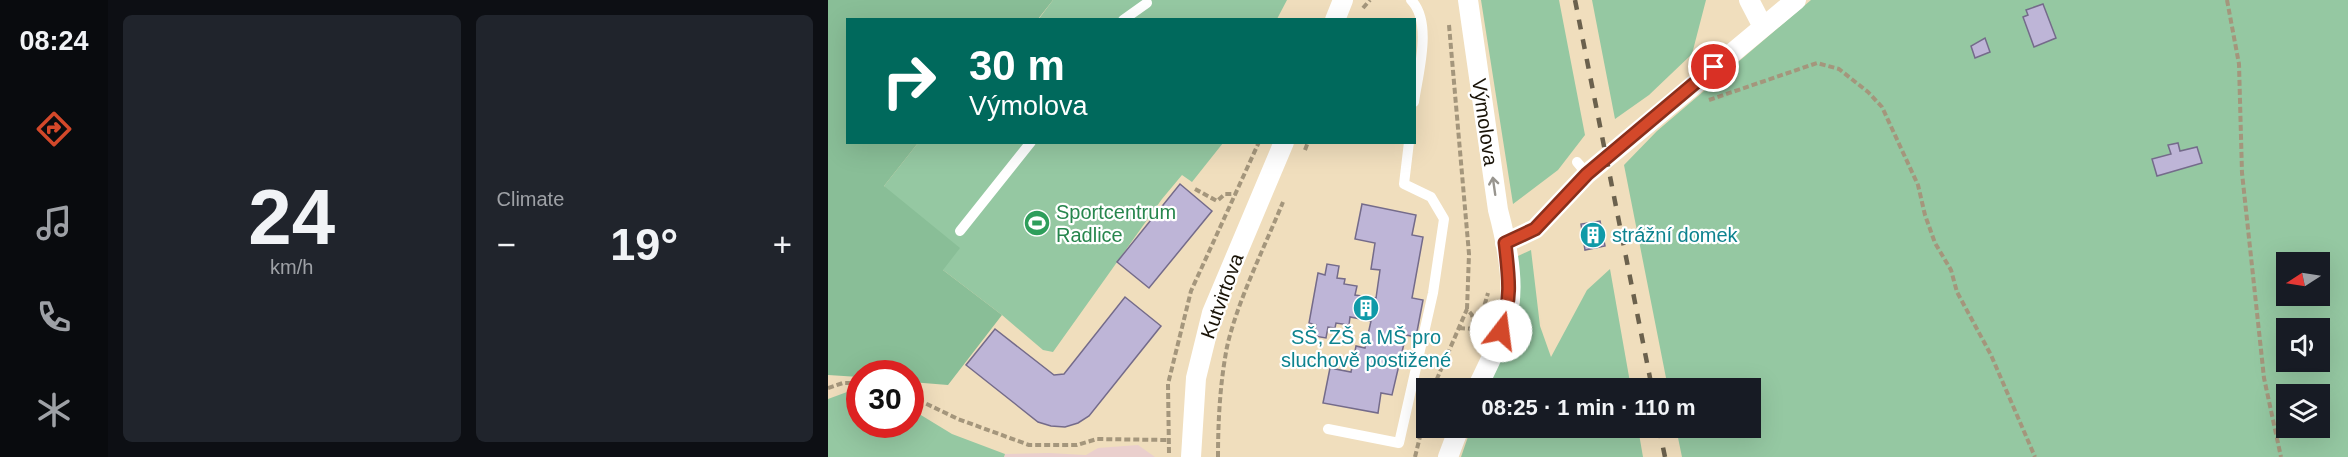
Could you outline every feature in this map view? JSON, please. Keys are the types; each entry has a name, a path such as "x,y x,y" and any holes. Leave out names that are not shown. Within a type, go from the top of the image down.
{"street":[{"path":"1336,18 1343,0"},
{"name":"Výmolova","path":"1468,0 1510,290 1509,306 1490,362 1482,378"},
{"path":"1749,0 1763,27"},
{"path":"1505,243 1535,229 1582,168 1782,14 1796,0"},
{"name":"Kutvirtova","path":"1191,449 1196,378 1212,313 1283,144"},
{"path":"1448,457 1455,438"}],"lane":[{"path":"1411,0 1420,11 1423,25 1416,85"},
{"path":"1126,18 1147,3"},
{"path":"960,231 1029,144"},
{"path":"1328,429 1399,443 1434,293 1444,219 1431,197 1404,184 1409,144"}],"path":[{"path":"2227,0 2239,64 2242,173 2264,378 2281,457"},
{"path":"1437,378 1467,309 1469,254 1449,20"},
{"path":"1701,103 1817,63 1839,69 1882,107 1918,185 1924,215 1935,243 1951,270 1958,292 1991,355 2035,457"},
{"path":"1303,153 1307,144"},
{"path":"1195,189 1217,201 1225,194 1235,194"},
{"path":"1218,457 1218,427 1227,347 1245,295 1286,197"},
{"path":"1459,328 1474,329 1479,324 1490,286"},
{"path":"1467,309 1472,315 1474,329"},
{"path":"828,388 846,383"},
{"path":"924,403 958,419 1029,445 1077,446 1097,439 1191,449"},
{"path":"1415,457 1420,438"}],"shaded area":[{"path":"1138,445 1155,457 1004,457 1005,454 1086,455 1098,448"}],"green space":[{"path":"828,0 1053,0 1039,18 846,18 846,144 917,144 884,186 960,248 943,270 1002,315 948,385 924,383 924,360 846,360 846,376 828,375"},
{"path":"1053,0 1287,0 1278,18 1040,18"},
{"path":"1481,0 1559,0 1585,135 1558,170 1513,204"},
{"path":"1592,0 1706,0 1692,54 1649,95 1615,119"},
{"path":"1811,0 2348,0 2348,457 1682,457 1678,438 1761,438 1761,378 1666,378 1624,165 1657,131"},
{"name":"Sportcentrum Radlice","path":"917,144 1222,144 1192,182 1182,175 1162,199 1053,352 1043,350 943,270 884,186"},
{"path":"1531,250 1540,326 1551,357 1587,290 1610,269 1629,378 1491,378 1511,334 1520,302 1518,256"},
{"path":"846,392 846,438 924,438 924,417 952,434 1005,454 1004,457 828,457 828,399"},
{"path":"1468,438 1640,438 1643,457 1461,457"}],"building":[{"path":"2043,4 2056,38 2034,47 2023,17 2028,15 2026,10"},
{"path":"1985,38 1990,52 1975,58 1971,46"},
{"path":"2178,143 2180,151 2197,147 2202,163 2157,176 2152,159 2171,154 2168,145"},
{"path":"1180,184 1212,211 1149,288 1117,262"},
{"name":"SŠ, ZŠ a MŠ pro sluchově postižené","path":"1362,204 1416,215 1412,235 1423,237 1412,298 1423,300 1416,337 1406,335 1392,395 1381,393 1378,413 1323,403 1330,368 1351,372 1356,346 1365,348 1371,321 1350,317 1349,325 1336,323 1335,328 1328,327 1326,338 1314,336 1316,325 1309,323 1318,273 1325,275 1327,264 1339,266 1337,278 1345,279 1344,284 1357,286 1355,295 1376,298 1380,270 1371,269 1375,243 1355,239"},
{"name":"strážní domek","path":"1600,221 1605,246 1585,250 1581,224"},
{"path":"1125,297 1161,326 1089,416 1078,423 1065,427 1038,422 966,365 995,329 1054,375 1064,374"}],"railway":[{"path":"1575,0 1650,378"},
{"path":"1661,438 1665,457"}],"place":[{"name":"Sportcentrum Radlice","path":"1037,223"},
{"name":"strážní domek","path":"1593,235"},
{"name":"SŠ, ZŠ a MŠ pro sluchově postižené","path":"1366,308"}],"route":[{"path":"1501,331 1509,306 1510,290 1505,243 1535,229 1587,174 1714,67"}]}
